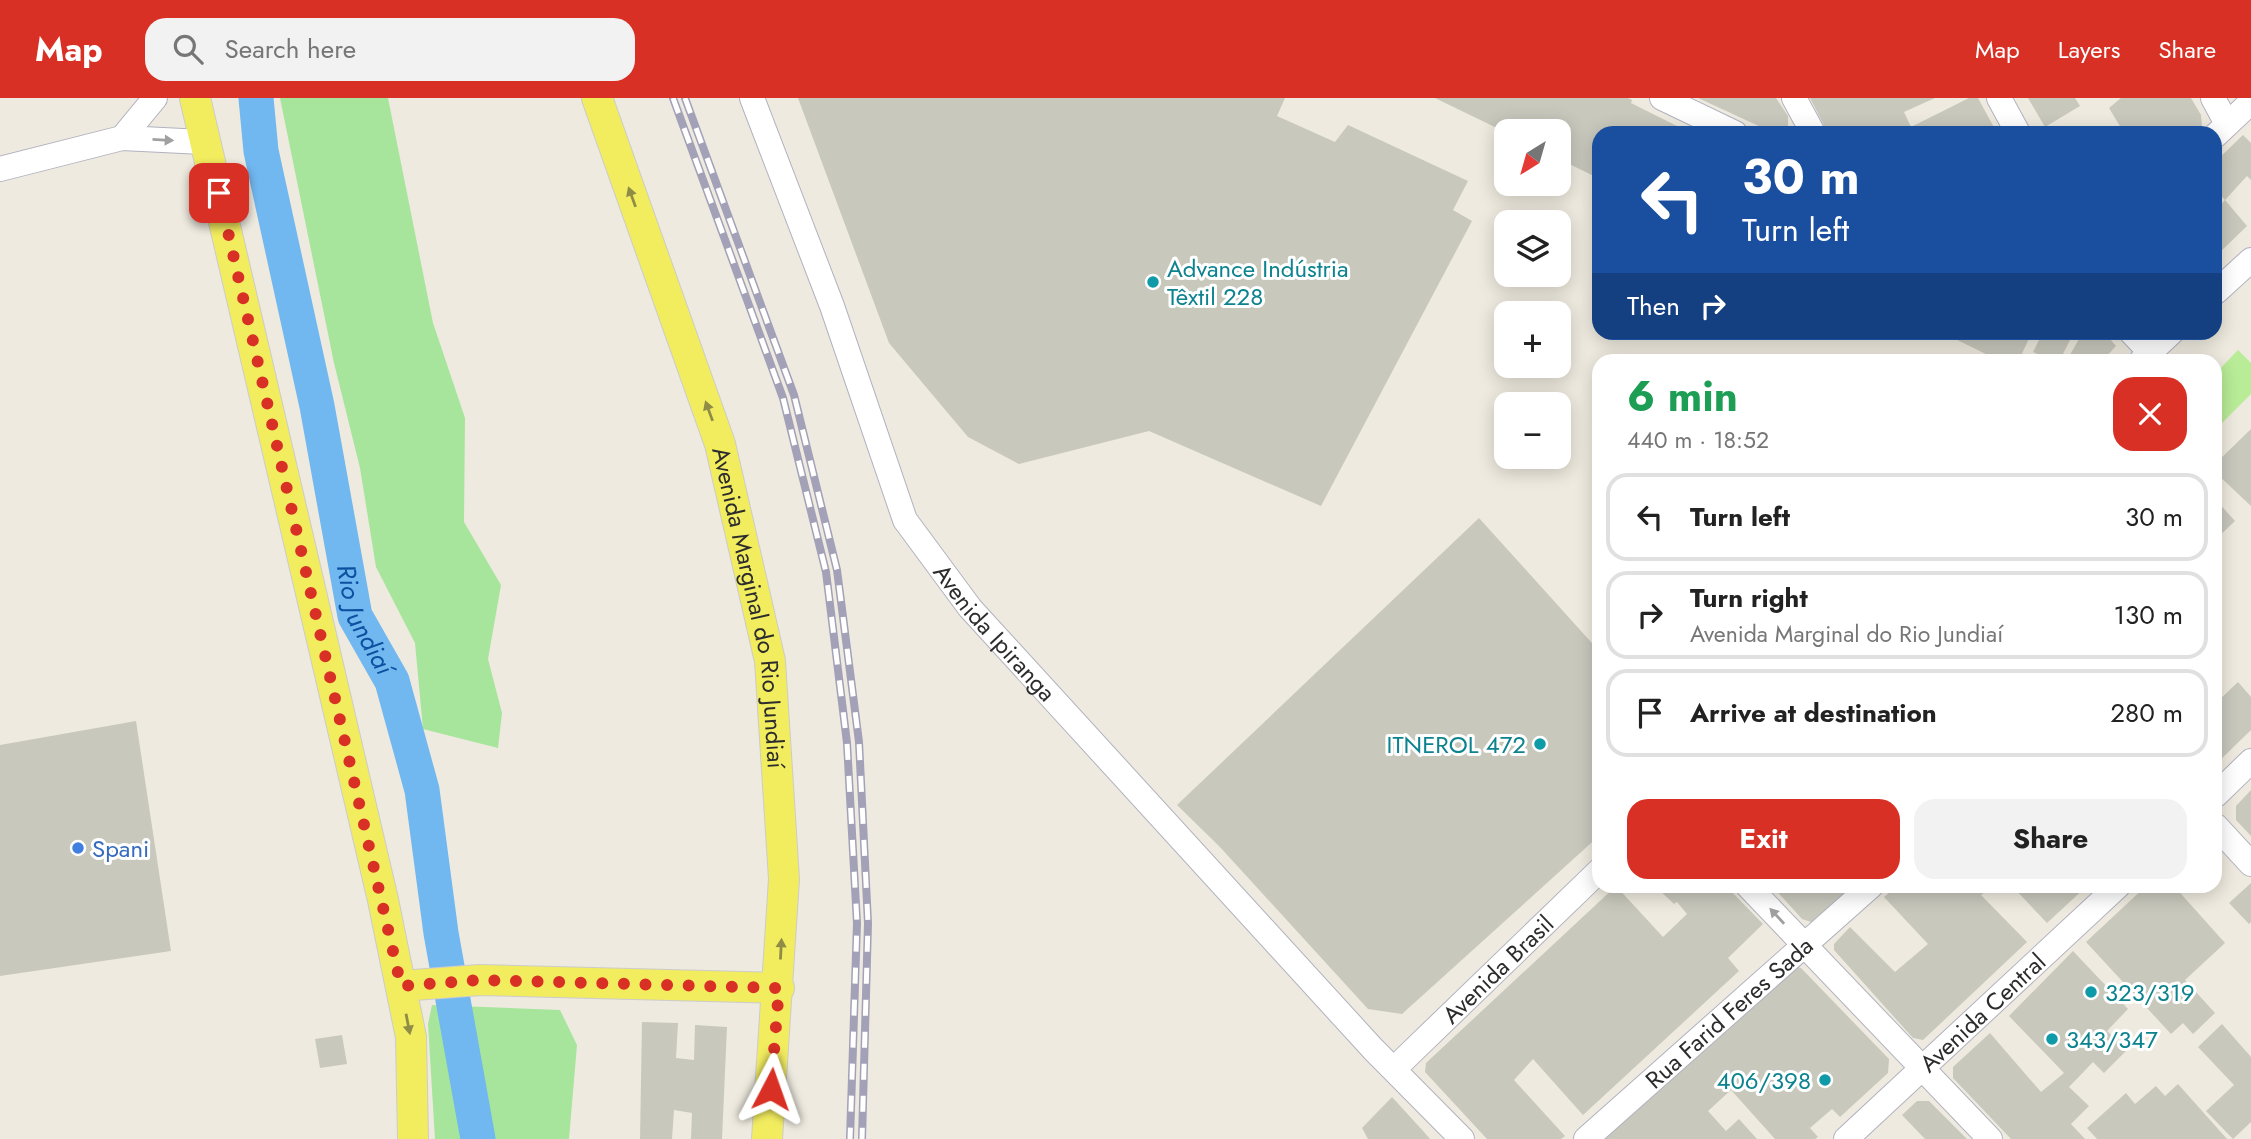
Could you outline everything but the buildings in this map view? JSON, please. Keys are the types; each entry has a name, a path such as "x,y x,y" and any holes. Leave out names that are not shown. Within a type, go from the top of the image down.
{"main road":[{"path":"195,98 411,984 413,1139"},
{"name":"Avenida Marginal do Rio Jundiaí","path":"597,98 720,443 769,661 784,879 779,988 767,1139"},
{"path":"411,984 480,980 779,988"}],"street":[{"path":"122,138 155,98"},
{"name":"Avenida Ipiranga","path":"752,98 832,306 905,520 970,608 1394,1069 1462,1139"},
{"path":"1662,98 1720,126"},
{"path":"1794,98 1809,126"},
{"path":"1999,98 2014,126"},
{"path":"2213,98 2220,126"},
{"path":"2222,128 2251,102"},
{"path":"0,169 122,138 204,142"},
{"path":"2222,287 2249,265"},
{"path":"2148,354 2163,340"},
{"path":"2222,789 2251,761"},
{"path":"2222,833 2251,864"},
{"name":"Avenida Brasil","path":"1394,1069 1592,878"},
{"path":"1755,893 1990,1139"},
{"name":"Rua Farid Feres Sada","path":"1586,1139 1863,893"},
{"name":"Avenida Central","path":"1846,1139 2110,893"}],"green space":[{"path":"280,98 388,98 433,323 465,418 464,522 501,585 488,659 502,713 498,748 423,729 415,643 376,567 360,468 334,363"},
{"path":"2238,350 2251,363 2251,394 2222,423 2222,367"},
{"path":"432,1005 560,1010 577,1045 569,1139 435,1139 428,1024"}],"waterway":[{"name":"Rio Jundiaí","path":"256,98 261,151 317,406 355,616 392,681 422,790 441,933 478,1139"}],"railway":[{"path":"673,98 783,398 826,572 847,743 857,923 850,1139"},
{"path":"685,98 794,395 837,570 859,742 868,923 862,1139"}],"place":[{"name":"Advance Indústria Têxtil 228","path":"1153,282"},
{"name":"ITNEROL 472","path":"1540,744"},
{"name":"Spani","path":"78,848"},
{"name":"323/319","path":"2091,992"},
{"name":"343/347","path":"2052,1039"},
{"name":"406/398","path":"1825,1080"}],"route":[{"path":"219,193 401,986 421,982 480,980 779,988 771,1089"}]}
